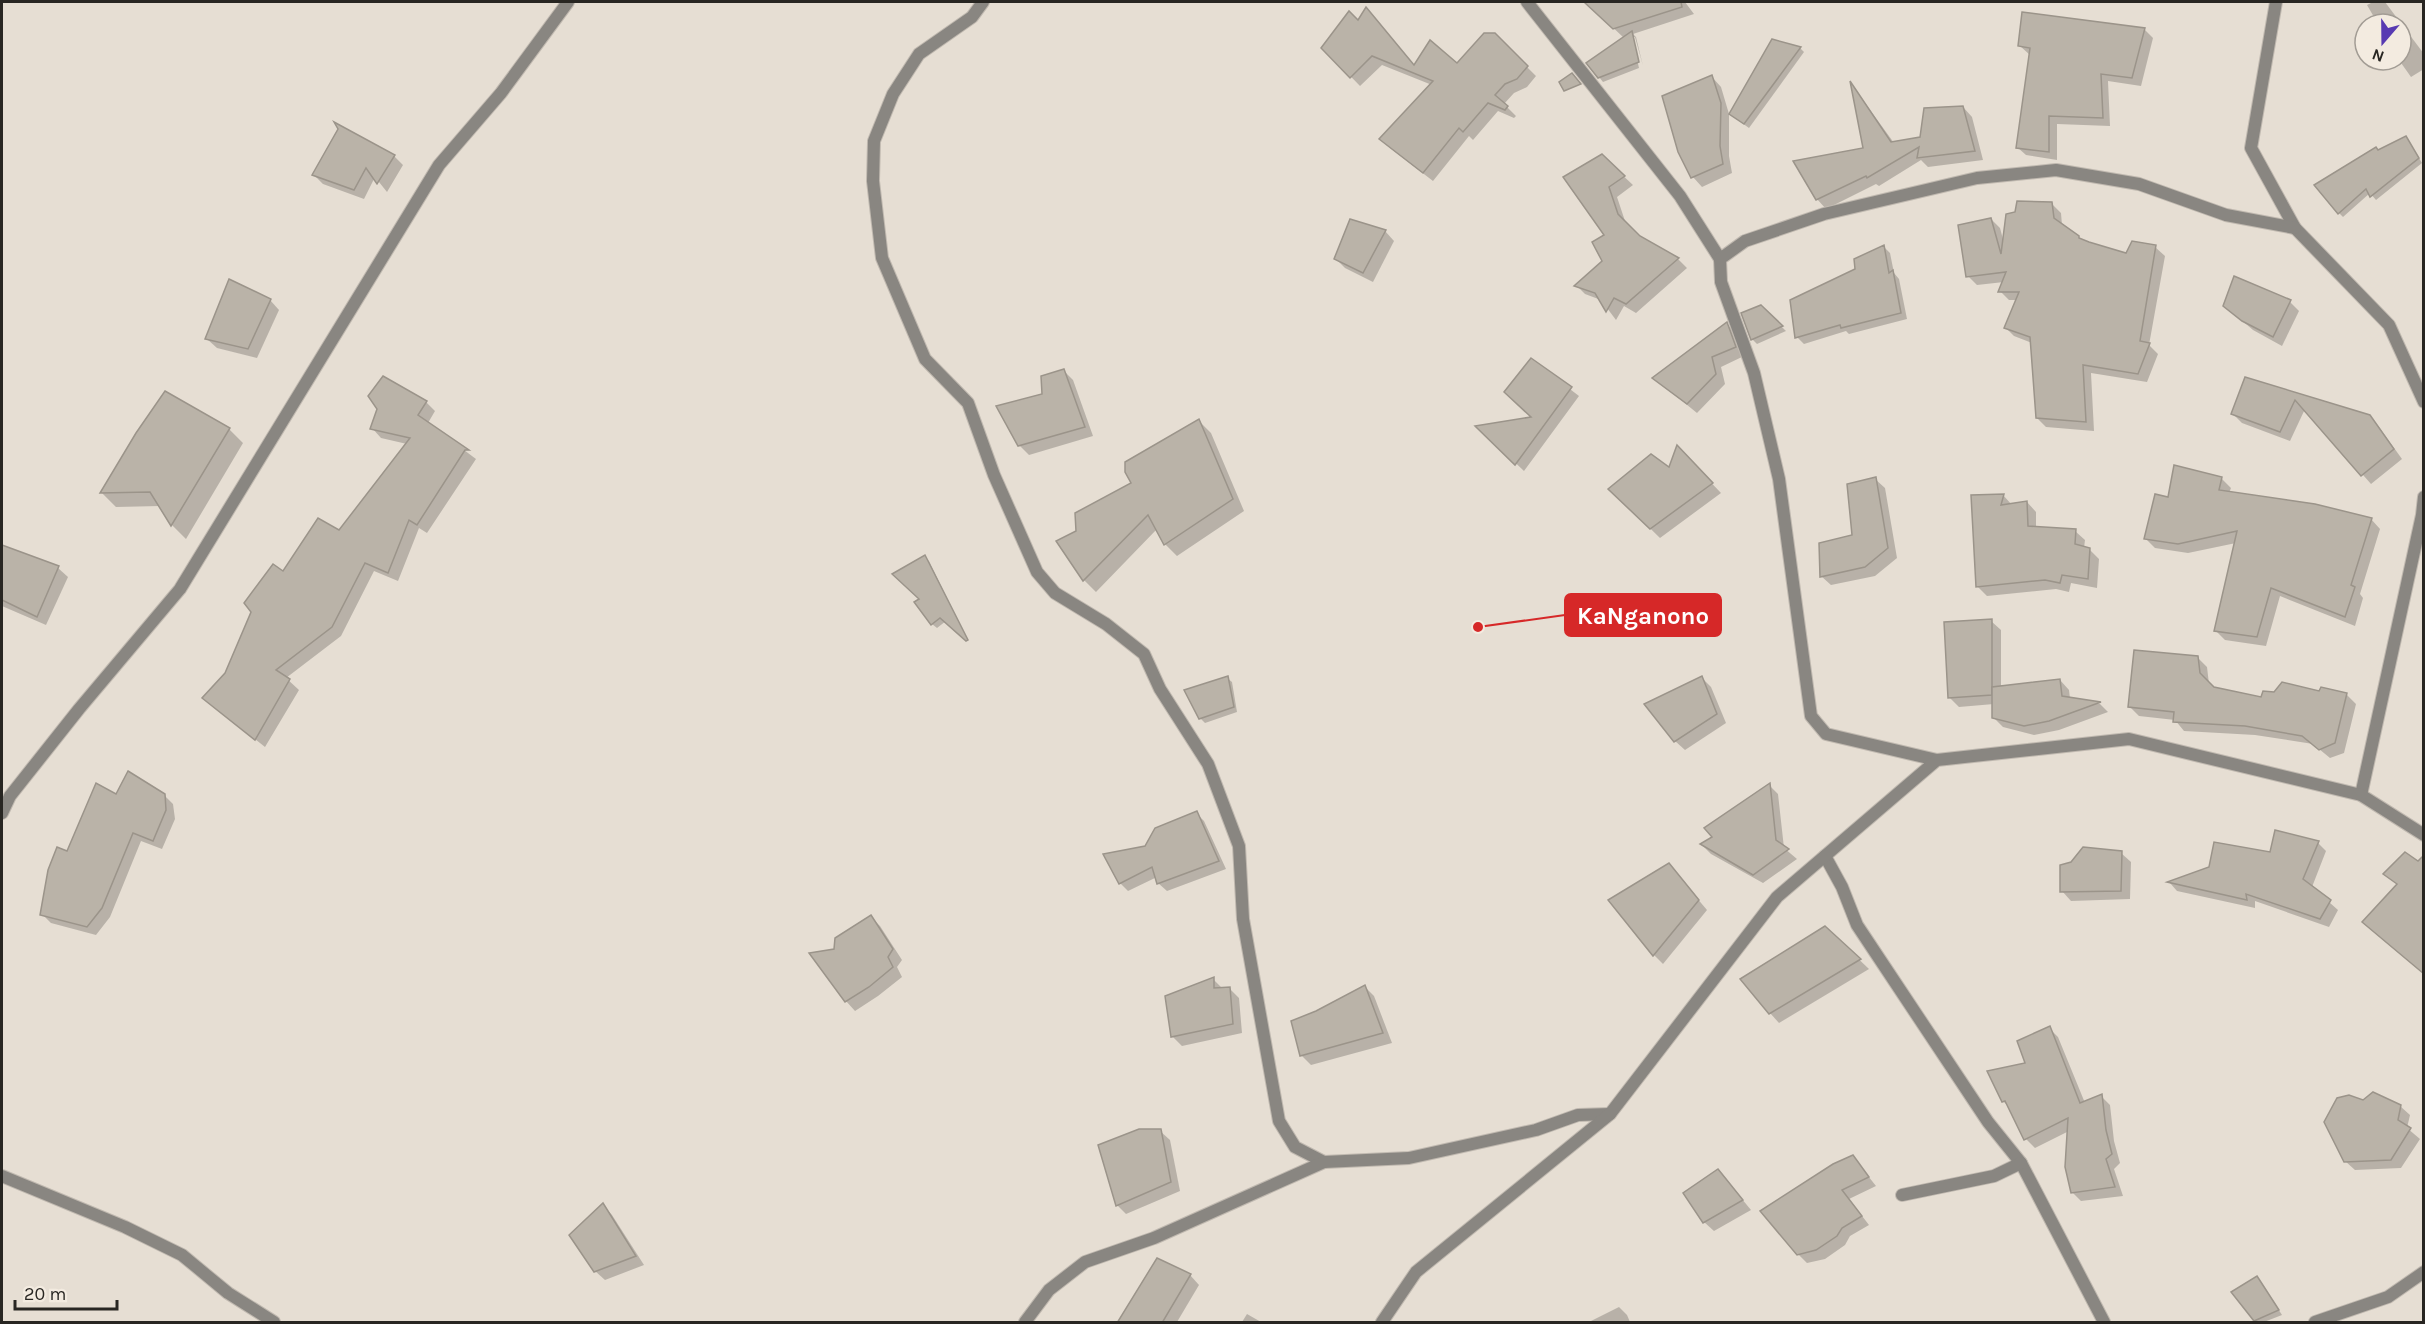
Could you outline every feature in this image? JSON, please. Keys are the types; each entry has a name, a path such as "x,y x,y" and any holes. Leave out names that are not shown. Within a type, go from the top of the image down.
{"street":[{"path":"2,813 10,796 24,778 180,589 439,165 501,93 568,2"},
{"path":"983,2 972,17 919,54 893,94 874,141 873,181 882,258 925,359 968,403 994,475 1037,572 1055,593 1106,624 1144,654 1160,689 1208,764 1239,846 1243,919 1279,1121 1295,1148 1324,1162"},
{"path":"1527,2 1680,196 1720,259 1721,282 1754,373 1779,479 1811,716 1826,734 1936,760 2129,739 2361,795 2424,835"},
{"path":"2276,2 2251,148 2295,228 2389,325 2424,402"},
{"path":"1720,259 1745,241 1824,214 1977,178 2056,170 2139,183 2226,215 2295,228"},
{"path":"2361,795 2423,515 2424,497"},
{"path":"1382,1323 1416,1272 1610,1114 1777,897 1936,760"},
{"path":"1825,856 1842,887 1857,925 1988,1122 2021,1163 2104,1323"},
{"path":"1025,1323 1049,1290 1085,1262 1154,1238 1324,1162 1409,1158 1536,1130 1578,1115 1610,1114"},
{"path":"1902,1196 1994,1176 2021,1163"},
{"path":"2,1176 124,1227 182,1255 228,1293 274,1323"},
{"path":"2315,1323 2388,1297 2424,1272"}],"building":[{"path":"1584,2 1681,2 1682,7 1613,29"},
{"path":"1366,7 1414,65 1430,40 1457,63 1484,33 1495,33 1528,66 1517,79 1505,84 1495,95 1508,106 1505,110 1488,103 1463,132 1459,128 1423,173 1379,139 1433,81 1372,56 1350,78 1321,48 1349,11 1358,20"},
{"path":"2022,12 2145,28 2132,78 2101,74 2103,118 2049,116 2049,152 2016,148 2030,48 2018,46"},
{"path":"1632,31 1639,62 1598,78 1586,63"},
{"path":"1772,39 1801,47 1744,124 1729,114"},
{"path":"1572,73 1581,84 1564,91 1559,82"},
{"path":"1712,75 1721,103 1720,146 1723,164 1691,178 1678,152 1662,96"},
{"path":"1850,81 1891,142 1920,137 1924,108 1963,106 1975,151 1917,158 1919,147 1867,178 1866,176 1816,200 1793,161 1863,148"},
{"path":"334,122 395,155 377,184 366,168 354,190 312,175 338,129"},
{"path":"2406,136 2419,158 2370,197 2366,189 2338,214 2314,185 2376,147 2378,150"},
{"path":"1602,154 1625,176 1609,187 1618,214 1640,236 1679,258 1626,304 1614,298 1606,312 1595,293 1574,286 1602,261 1592,242 1604,235 1563,177"},
{"path":"2017,201 2052,202 2054,218 2079,238 2089,242 2126,253 2132,241 2156,245 2140,341 2150,343 2138,374 2083,365 2086,422 2036,418 2030,337 2004,328 2019,292 1998,292 2006,272 1966,277 1958,225 1991,218 2001,254 2006,214 2015,212"},
{"path":"1350,219 1386,230 1363,273 1334,259"},
{"path":"1884,245 1889,273 1893,270 1901,313 1841,328 1840,325 1795,338 1790,300 1855,269 1854,259"},
{"path":"2234,276 2291,300 2273,337 2242,321 2223,306"},
{"path":"229,279 271,299 248,349 205,339"},
{"path":"1761,305 1783,326 1751,340 1741,313"},
{"path":"1727,322 1736,347 1712,357 1716,374 1687,404 1652,378"},
{"path":"1531,358 1572,387 1515,465 1475,426 1531,417 1504,392"},
{"path":"1064,369 1085,427 1018,446 996,406 1042,394 1041,376"},
{"path":"383,376 427,401 418,415 469,450 465,450 417,525 409,520 388,573 365,563 332,627 276,670 290,679 255,740 202,698 225,673 251,612 244,603 273,564 283,571 318,518 339,530 410,438 370,429 377,409 368,396"},
{"path":"2245,377 2370,415 2394,449 2361,476 2295,400 2280,432 2231,414"},
{"path":"165,391 230,428 171,526 150,492 100,493 136,433"},
{"path":"1199,419 1233,499 1164,545 1148,515 1083,581 1056,541 1076,531 1075,513 1131,483 1125,472 1125,462"},
{"path":"1677,445 1713,483 1650,529 1608,489 1651,454 1669,467"},
{"path":"2174,465 2222,477 2219,490 2315,504 2372,518 2351,585 2355,587 2345,617 2271,588 2257,637 2214,631 2237,531 2178,544 2144,539 2155,494 2168,497"},
{"path":"1876,477 1888,548 1865,567 1820,577 1819,543 1852,535 1847,484"},
{"path":"2004,494 2001,505 2027,501 2028,526 2076,529 2075,544 2090,548 2088,579 2062,575 2060,583 2045,580 1976,587 1971,495"},
{"path":"2,545 59,566 37,617 2,600"},
{"path":"925,555 968,640 966,641 940,618 931,625 914,602 919,599 892,574"},
{"path":"1992,619 1992,695 1948,698 1944,622"},
{"path":"2134,650 2198,656 2200,673 2214,687 2261,697 2263,691 2274,692 2282,682 2319,691 2321,687 2347,693 2335,743 2319,750 2302,736 2245,726 2173,722 2174,712 2128,707"},
{"path":"1228,676 1234,707 1199,719 1184,690"},
{"path":"1702,676 1717,714 1674,742 1644,704"},
{"path":"2060,679 2062,696 2101,702 2049,721 2024,726 1992,718 1992,687"},
{"path":"128,771 165,794 166,810 153,841 133,833 102,908 87,927 40,915 48,870 57,847 67,851 96,783 116,794"},
{"path":"1770,783 1776,840 1789,849 1753,875 1700,844 1712,837 1704,828"},
{"path":"1197,811 1219,861 1157,884 1152,867 1119,884 1103,854 1145,846 1155,828"},
{"path":"2275,830 2319,841 2303,879 2331,900 2320,919 2246,894 2247,900 2167,882 2209,867 2214,842 2270,852"},
{"path":"2083,847 2122,851 2121,891 2060,892 2060,865 2071,862"},
{"path":"2405,852 2418,861 2424,855 2424,974 2362,922 2397,884 2383,874"},
{"path":"1669,863 1699,900 1653,956 1608,900"},
{"path":"871,915 893,949 888,957 893,967 869,987 845,1002 809,953 834,949 835,938"},
{"path":"1825,926 1861,959 1769,1014 1740,979"},
{"path":"1214,977 1214,988 1230,987 1233,1024 1171,1037 1165,996"},
{"path":"1365,985 1383,1033 1300,1056 1291,1021 1316,1011"},
{"path":"2050,1026 2080,1103 2102,1094 2106,1130 2112,1154 2106,1159 2115,1187 2071,1193 2065,1167 2068,1118 2024,1140 1987,1071 2025,1063 2017,1041"},
{"path":"2373,1092 2401,1105 2398,1120 2411,1128 2391,1160 2344,1162 2324,1122 2337,1098 2349,1095 2363,1100"},
{"path":"1139,1129 1161,1129 1171,1182 1116,1206 1098,1145"},
{"path":"1853,1155 1869,1177 1842,1190 1862,1216 1842,1228 1837,1236 1816,1250 1797,1255 1760,1211 1833,1164"},
{"path":"1718,1169 1743,1200 1703,1223 1683,1193"},
{"path":"603,1203 636,1256 594,1272 569,1235"},
{"path":"1157,1258 1191,1274 1162,1323 1117,1323"},
{"path":"2257,1276 2279,1310 2254,1321 2231,1292"}],"place":[{"name":"KaNganono","path":"1478,627"}]}
